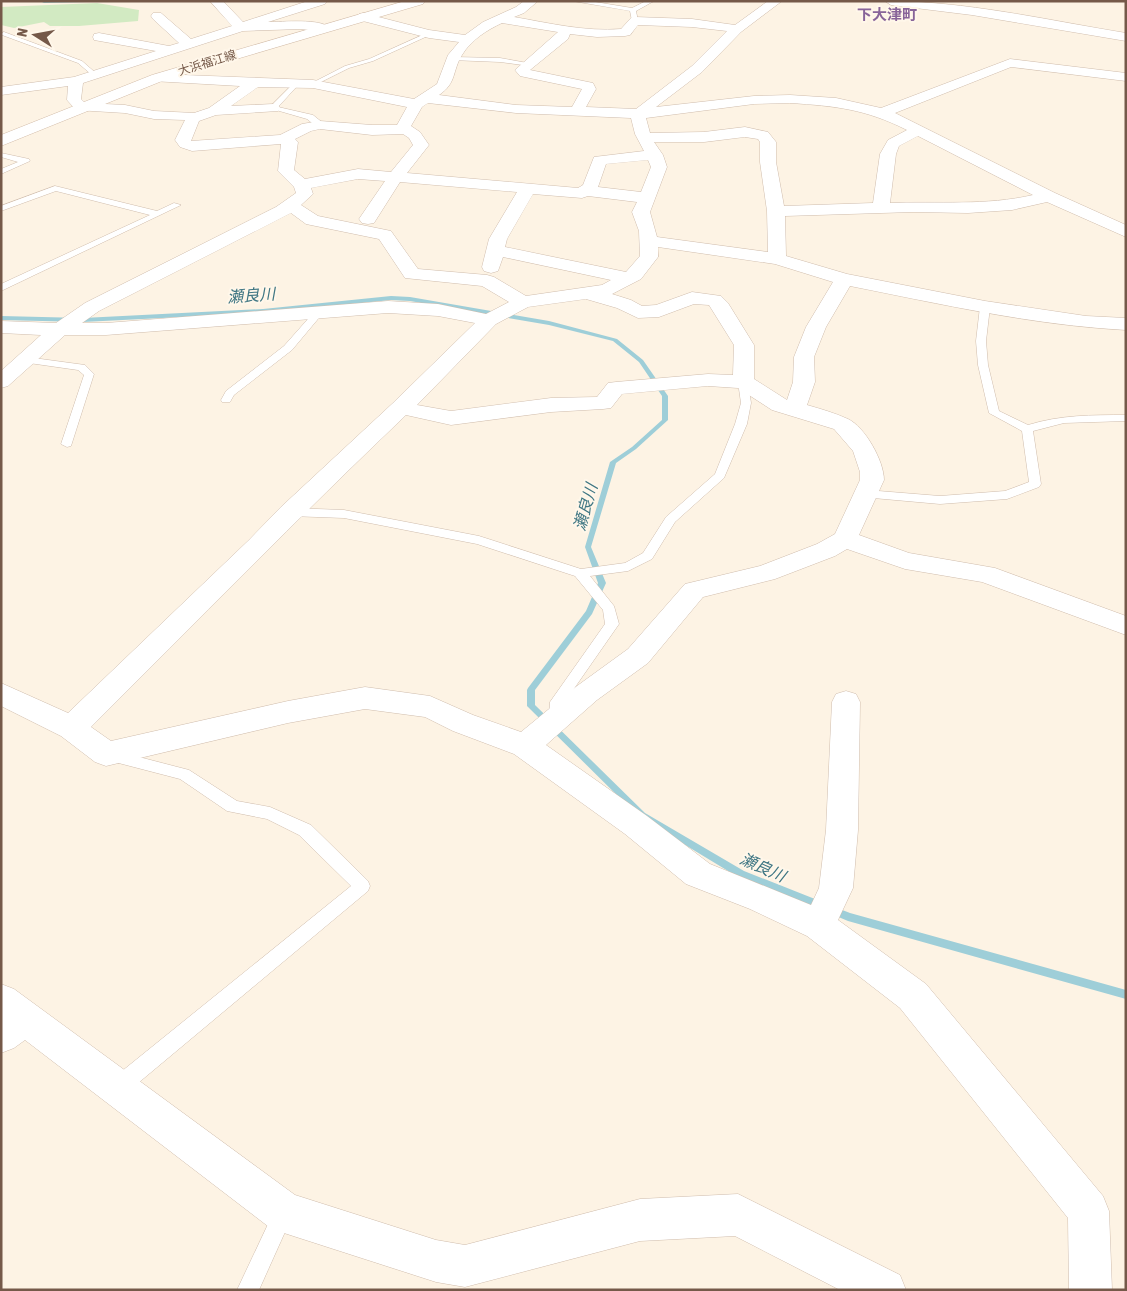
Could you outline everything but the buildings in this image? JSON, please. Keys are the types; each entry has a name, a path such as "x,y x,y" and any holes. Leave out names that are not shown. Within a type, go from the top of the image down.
{"street":[{"path":"216,1 240,27 301,25 324,28"},
{"path":"1,91 76,81 321,1"},
{"name":"大浜福江線","path":"1,141 157,78 419,1"},
{"path":"368,219 396,176 420,145 415,135 403,127 421,101 443,86 453,59 468,38 487,24 502,19 532,1"},
{"path":"71,728 258,546 290,512 401,408 489,320 523,302 607,290 629,278 649,257 650,241 642,212 659,167 655,155 637,125 639,114 696,69 737,29 776,1"},
{"path":"892,1 1126,37"},
{"path":"972,12 985,1"},
{"path":"502,19 565,29 618,33 625,32 634,15 737,29"},
{"path":"157,16 188,44"},
{"path":"363,17 429,34 468,38"},
{"path":"565,29 563,36 522,70 525,73 588,86 589,89 577,111"},
{"path":"99,38 172,49"},
{"path":"882,113 1010,62 1126,77"},
{"path":"157,78 313,84 421,101 516,109 639,114 754,100 790,99 836,102 882,113 1049,197 1126,232"},
{"path":"76,81 74,100 82,107 125,108 154,115 190,116 193,118 214,111 273,108"},
{"path":"214,111 254,82"},
{"path":"193,118 183,140 185,144 192,146 283,139 307,127 320,125 372,130 407,129"},
{"path":"881,209 888,154 893,143 917,131"},
{"path":"645,138 704,137 744,132 763,135 768,142 768,162 776,211 777,258"},
{"path":"1,382 60,329 92,307 282,211 305,194 302,186 286,171 290,142 283,139"},
{"path":"302,186 358,174 582,193 590,187 600,160 655,155"},
{"path":"487,281 498,239 527,189"},
{"path":"586,190 648,198"},
{"path":"776,211 968,208 1012,205 1049,197"},
{"path":"291,204 312,220 384,235 412,274 487,281 523,302"},
{"path":"650,241 777,258 844,279 985,308 1076,320 1126,324"},
{"path":"496,250 629,278"},
{"path":"795,409 804,382 804,357 816,327 844,279"},
{"path":"588,293 624,304 638,312 659,311 692,298 714,300 718,303 744,346 743,382"},
{"path":"1,327 106,329 388,307 438,310 489,320"},
{"path":"401,408 451,418 551,405 603,403 616,388 708,380 743,382 780,405 842,424 864,449 872,472 872,480 845,539 826,550 766,573 694,590 638,656 587,693 525,746"},
{"path":"845,539 905,561 986,574 1126,626"},
{"path":"1,693 71,728 106,754 288,712 365,698 430,707 463,723 525,746 636,825 698,874 762,899 819,925 913,996 1088,1211 1091,1290"},
{"path":"819,925 836,888 842,830 846,702"},
{"path":"9,1019 116,1088 284,1212 436,1261 465,1266 640,1220 738,1215 886,1290"}],"lane":[{"path":"576,1 634,15 651,1"},
{"path":"4,34 80,62 94,74"},
{"path":"313,84 347,67 371,60 429,34"},
{"path":"453,59 500,60 530,64"},
{"path":"297,83 273,108 310,118 320,125"},
{"path":"1,155 26,161 1,172"},
{"path":"1,209 55,188 158,214"},
{"path":"1,288 177,205"},
{"path":"985,308 981,341 983,365 994,413 1027,429 1048,421 1071,418 1126,418"},
{"path":"226,400 230,392 288,348 318,313"},
{"path":"26,360 81,367 89,374 67,444"},
{"path":"290,512 344,514 479,540 580,574 628,567 648,556 670,520 720,476 746,404 743,382"},
{"path":"866,494 940,500 1007,495 1035,484 1027,429"},
{"path":"556,719 557,702 612,624 609,609 580,574"},
{"path":"106,754 184,774 233,807 270,813 305,830 362,886 116,1088"},
{"path":"248,1290 284,1212"}],"green space":[{"path":"97,3 139,10 138,21 79,26 50,26 44,22 14,28 1,25 1,7"}],"waterway":[{"path":"44,2 129,1"},
{"name":"瀬良川","path":"1,318 83,320 263,311 391,298 410,299 549,323 615,340 641,361 665,396 665,420 634,448 613,462 588,547 602,583 589,612 531,690 531,706 642,815 741,874 822,906"},
{"name":"瀬良川","path":"832,910 848,917 1126,995"}],"district":[{"name":"下大津町","path":"887,15"}]}
